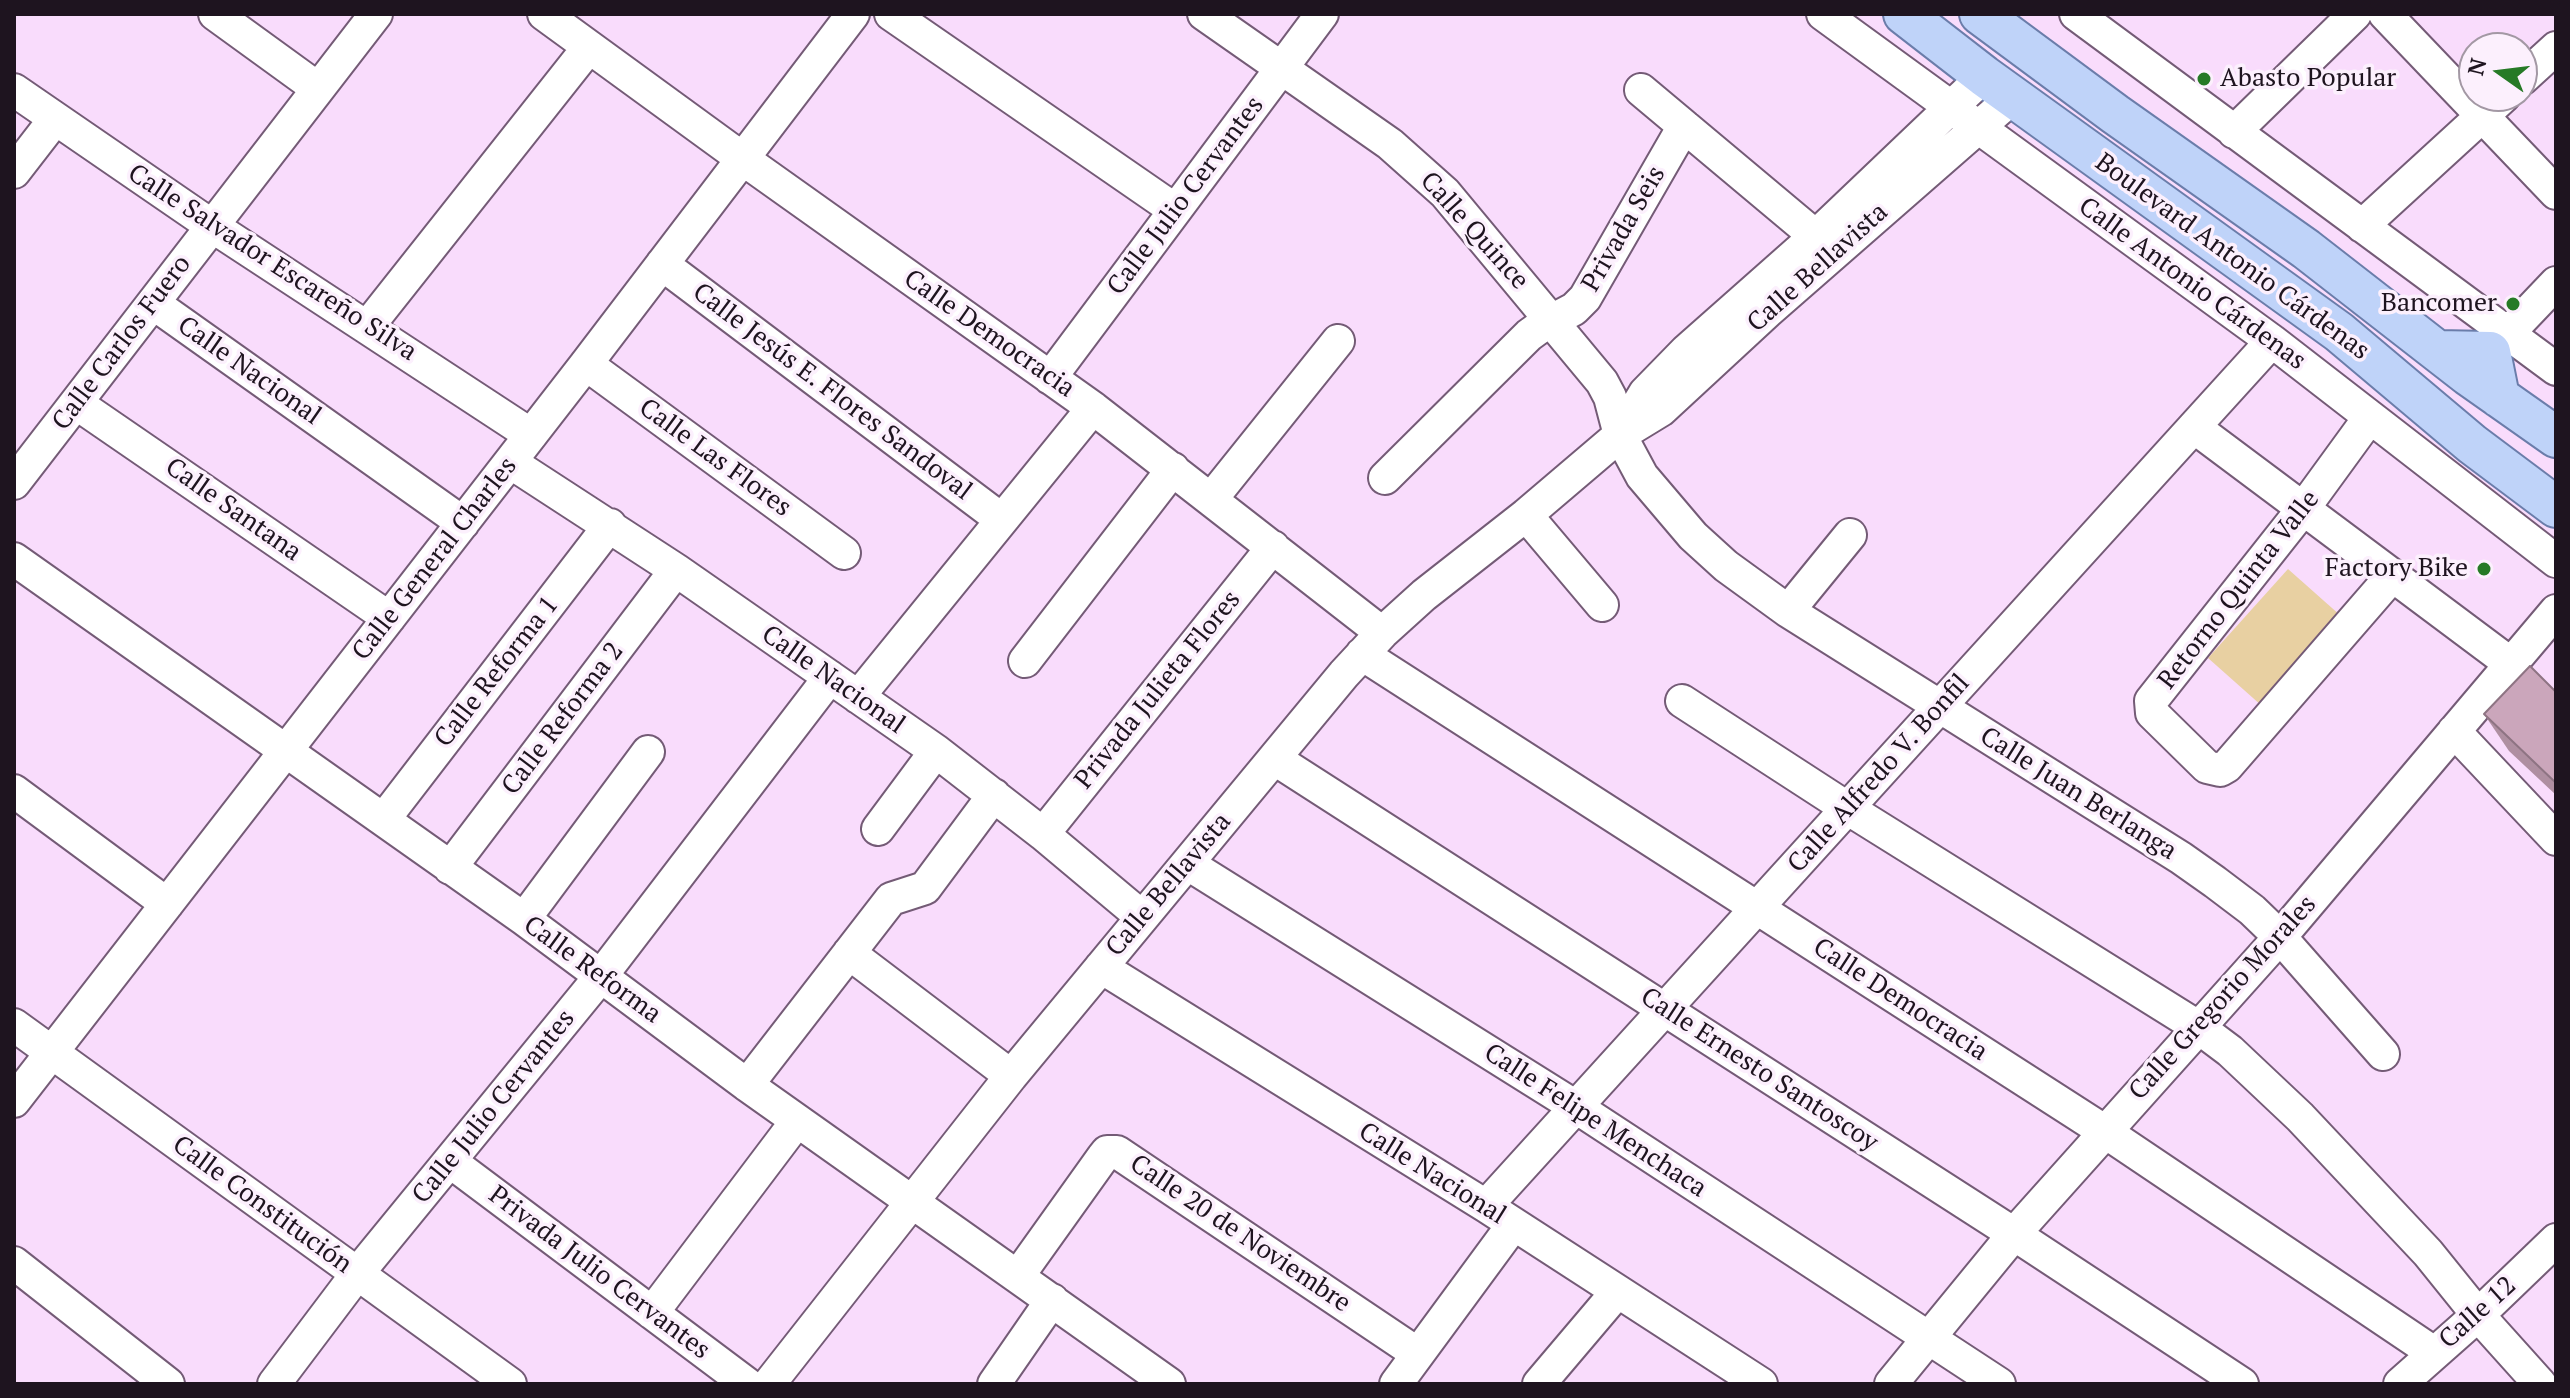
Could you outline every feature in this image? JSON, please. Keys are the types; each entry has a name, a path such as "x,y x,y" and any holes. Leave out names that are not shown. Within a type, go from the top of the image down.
{"main road":[{"name":"Boulevard Antonio Cárdenas","path":"1904,14 1998,87 2339,332 2472,444 2556,507"},
{"name":"Boulevard Antonio Cárdenas","path":"1980,14 2103,106 2306,249 2481,362 2556,437"},
{"path":"2339,332 2442,379 2481,362"},
{"path":"2472,444 2464,390 2481,362"}],"street":[{"path":"215,14 317,88"},
{"name":"Calle Carlos Fuero","path":"14,483 376,14"},
{"name":"Calle Democracia","path":"544,14 1093,408 1212,498 1273,547 1372,643 1759,907 2104,1131 2434,1353"},
{"name":"Calle General Charles","path":"14,1101 586,364 853,14"},
{"path":"891,14 1175,210"},
{"name":"Calle Quince","path":"1204,14 1390,144 1428,176 1478,229 1602,382 1610,397 1620,435"},
{"name":"Calle Julio Cervantes","path":"1050,378 1322,14"},
{"name":"Calle Antonio Cárdenas","path":"1823,14 2272,341 2556,561"},
{"path":"2234,132 2355,14"},
{"path":"2385,14 2458,77"},
{"path":"2099,20 2234,132 2362,226 2481,362 2556,369"},
{"path":"368,326 589,47"},
{"path":"2538,64 2556,48"},
{"name":"Calle Bellavista","path":"1825,244 1951,108 1998,87"},
{"name":"Calle Bellavista","path":"769,1384 1011,1076 1372,643 1424,595 1526,515 1620,435 1645,393 1686,351 1977,127 1998,87"},
{"name":"Calle Salvador Escareño Silva","path":"14,90 212,226 531,435"},
{"path":"1641,90 1825,244"},
{"path":"2362,226 2487,112"},
{"path":"2497,112 2556,193"},
{"path":"14,172 55,119"},
{"name":"Privada Seis","path":"1385,478 1529,335 1574,309 1585,298 1684,126"},
{"name":"Calle Jesús E. Flores Sandoval","path":"662,264 1002,520"},
{"path":"2481,362 2556,283"},
{"name":"Calle Nacional","path":"153,303 463,523"},
{"path":"1212,498 1338,341"},
{"name":"Calle Alfredo V. Bonfil","path":"1486,1206 2272,341"},
{"name":"Calle Las Flores","path":"586,364 844,553"},
{"name":"Calle Santana","path":"76,403 389,618"},
{"path":"858,697 1093,408"},
{"name":"Retorno Quinta Valle","path":"2370,417 2303,509 2151,701 2149,708 2207,767 2220,770 2227,766 2392,576"},
{"path":"2194,427 2511,664"},
{"name":"Calle Juan Berlanga","path":"1620,435 1642,476 1693,536 1726,566 1788,611 1939,708 2181,858 2252,910 2280,937 2383,1054"},
{"name":"Calle Nacional","path":"510,462 610,525 936,751 1043,834 1142,917"},
{"path":"1025,661 1173,469"},
{"path":"1526,515 1602,605"},
{"name":"Calle Reforma 1","path":"384,819 610,525"},
{"path":"1788,611 1850,535"},
{"name":"Privada Julieta Flores","path":"1043,834 1273,547"},
{"name":"Calle Reforma","path":"14,559 384,819 797,1121 1169,1384"},
{"name":"Calle Reforma 2","path":"450,868 676,570"},
{"name":"Calle Gregorio Morales","path":"1891,1384 2014,1234 2280,937 2556,611"},
{"name":"Calle Julio Cervantes","path":"274,1384 357,1274 601,976 830,677"},
{"path":"1682,701 2198,1027 2264,1081 2300,1117 2428,1253 2540,1384"},
{"path":"2454,731 2556,839"},
{"path":"878,829 936,751"},
{"path":"524,919 648,752"},
{"name":"Calle Ernesto Santoscoy","path":"1275,759 2242,1384"},
{"path":"14,791 167,904"},
{"path":"747,1085 891,899 925,888 994,795"},
{"name":"Calle Felipe Menchaca","path":"1188,864 1576,1107 1999,1384"},
{"path":"849,953 1011,1076"},
{"name":"Calle Nacional","path":"1101,967 1486,1206 1617,1292 1739,1378"},
{"name":"Calle Constitución","path":"14,1025 510,1384"},
{"path":"652,1313 797,1121"},
{"name":"Calle 20 de Noviembre","path":"1018,1276 1103,1157 1107,1152 1117,1152 1418,1354"},
{"name":"Privada Julio Cervantes","path":"451,1162 747,1384"},
{"path":"1396,1384 1513,1225"},
{"name":"Calle 12","path":"2400,1384 2556,1240"},
{"path":"14,1263 168,1384"},
{"path":"1539,1384 1617,1292"},
{"path":"994,1384 1052,1300"}],"shaded area":[{"path":"2288,569 2341,616 2262,706 2208,658"}],"building":[{"path":"2530,666 2556,692 2556,783 2484,714"}],"place":[{"name":"Abasto Popular","path":"2204,79"},
{"name":"Bancomer","path":"2513,304"},
{"name":"Factory Bike","path":"2484,569"}]}
